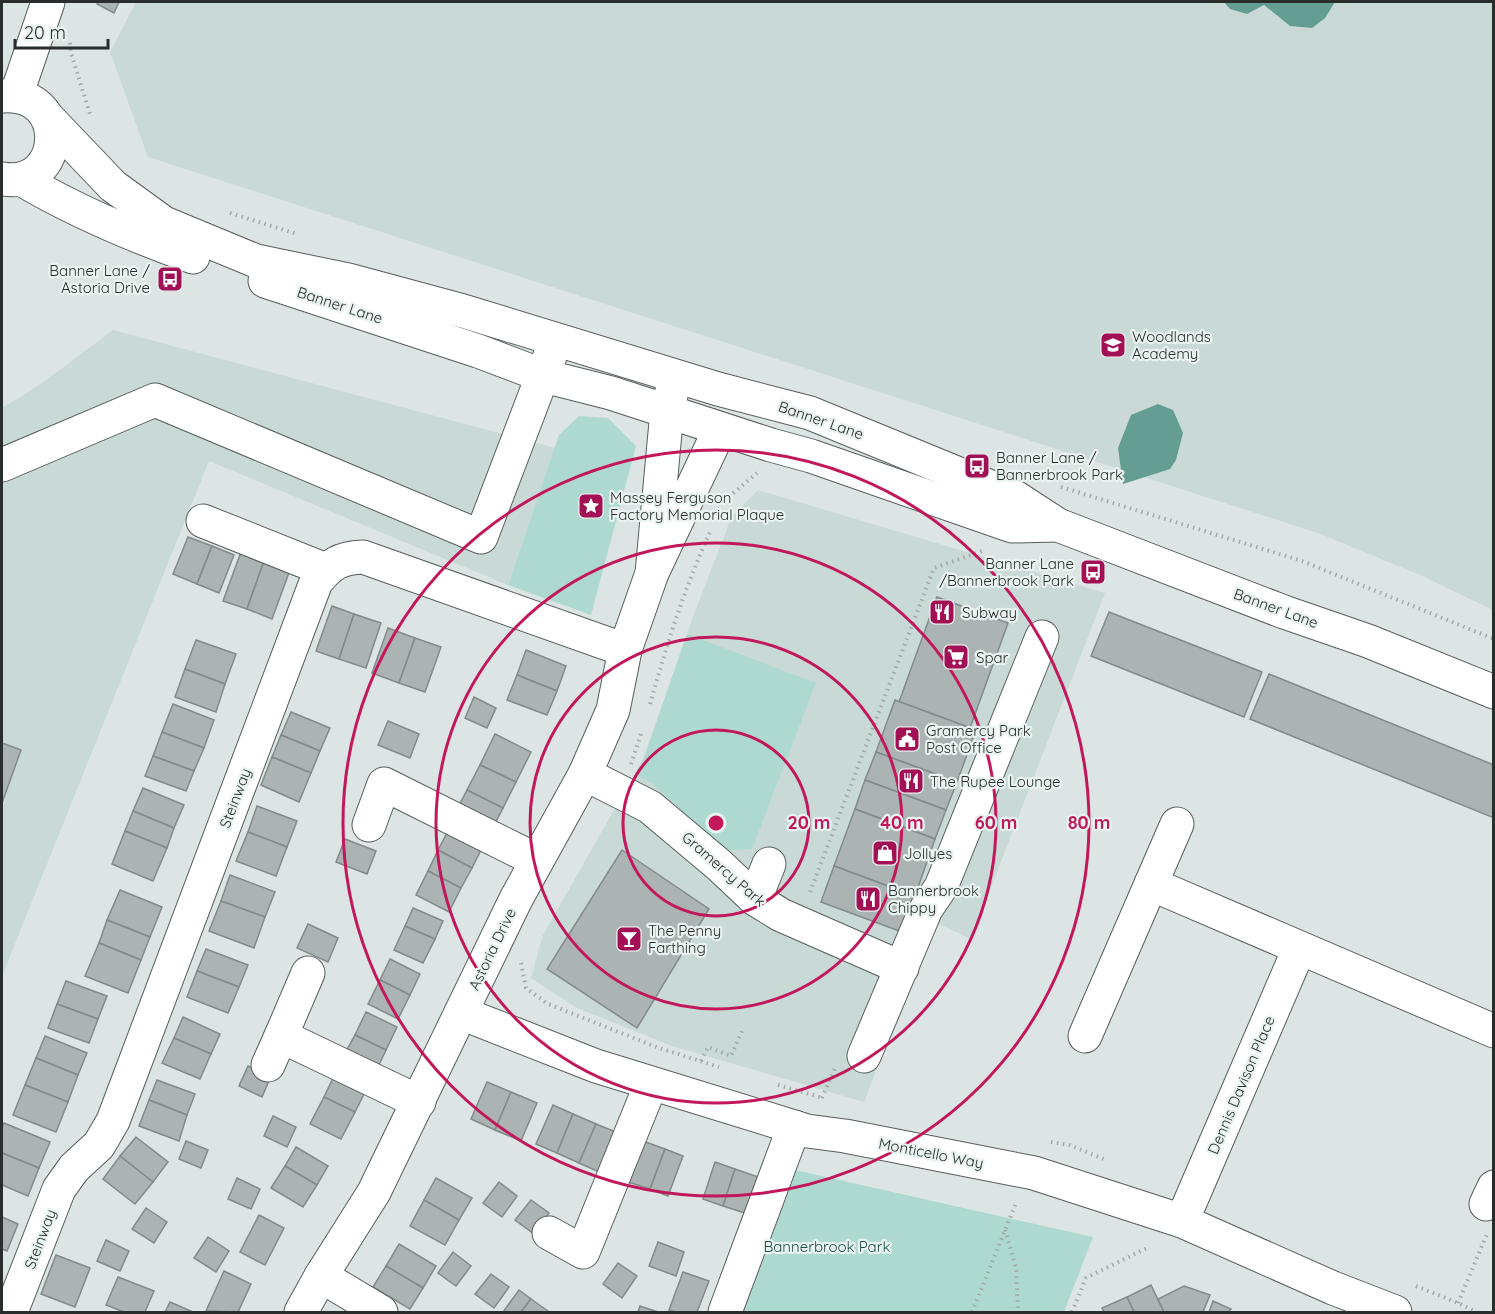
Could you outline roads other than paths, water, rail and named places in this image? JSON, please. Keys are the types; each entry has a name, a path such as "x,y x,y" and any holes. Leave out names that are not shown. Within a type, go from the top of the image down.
{"street":[{"path":"9,96 48,2"},
{"name":"Banner Lane","path":"9,96 31,100 42,109 113,186 164,223 256,261 360,283 463,311 555,340 671,394 720,429 812,456 1012,526 1058,525"},
{"path":"11,178 34,173 46,162 52,147 52,132 48,118"},
{"name":"Banner Lane","path":"11,178 139,238 478,351 544,376 611,393 671,394 718,389 810,413 1015,497 1058,525 1284,612 1368,641 1494,692"},
{"path":"2,465 155,400 481,537 544,376 555,340"},
{"name":"Astoria Drive","path":"652,573 671,394"},
{"name":"Astoria Drive","path":"301,1312 374,1192 536,860 585,774 613,710 625,650 652,573 720,429"},
{"path":"203,521 326,570 346,558 363,557 625,650"},
{"name":"Steinway","path":"11,1312 59,1189 74,1168 99,1145 113,1121 316,582 326,570"},
{"path":"850,1062 902,968 926,909 941,887 1042,637"},
{"name":"Gramercy Park","path":"585,774 650,807 719,865 755,899 781,915 902,968"},
{"path":"369,825 386,778 536,860"},
{"path":"1085,1036 1177,824"},
{"path":"755,899 769,864"},
{"path":"1151,885 1484,1028"},
{"name":"Dennis Davison Place","path":"1182,1221 1299,949"},
{"path":"268,1065 308,973"},
{"name":"Monticello Way","path":"461,1013 596,1066 794,1127 1034,1173 1182,1221 1327,1300 1395,1312"},
{"path":"281,1036 419,1102"},
{"path":"549,1233 583,1252 651,1084"},
{"path":"725,1312 794,1127"},
{"path":"321,1276 381,1312"}],"place":[{"name":"Banner Lane / Astoria Drive","path":"170,279"},
{"name":"Woodlands Academy","path":"1113,345"},
{"name":"Banner Lane / Bannerbrook Park","path":"977,466"},
{"name":"Massey Ferguson Factory Memorial Plaque","path":"591,506"},
{"name":"Banner Lane /Bannerbrook Park","path":"1093,572"},
{"name":"Subway","path":"942,612"},
{"name":"Spar","path":"956,657"},
{"name":"Gramercy Park Post Office","path":"907,739"},
{"name":"The Rupee Lounge","path":"911,781"},
{"name":"Jollyes","path":"885,853"},
{"name":"Bannerbrook Chippy","path":"868,899"},
{"name":"The Penny Farthing","path":"629,939"}],"park label":[{"name":"Bannerbrook Park","path":"827,1246"}]}
